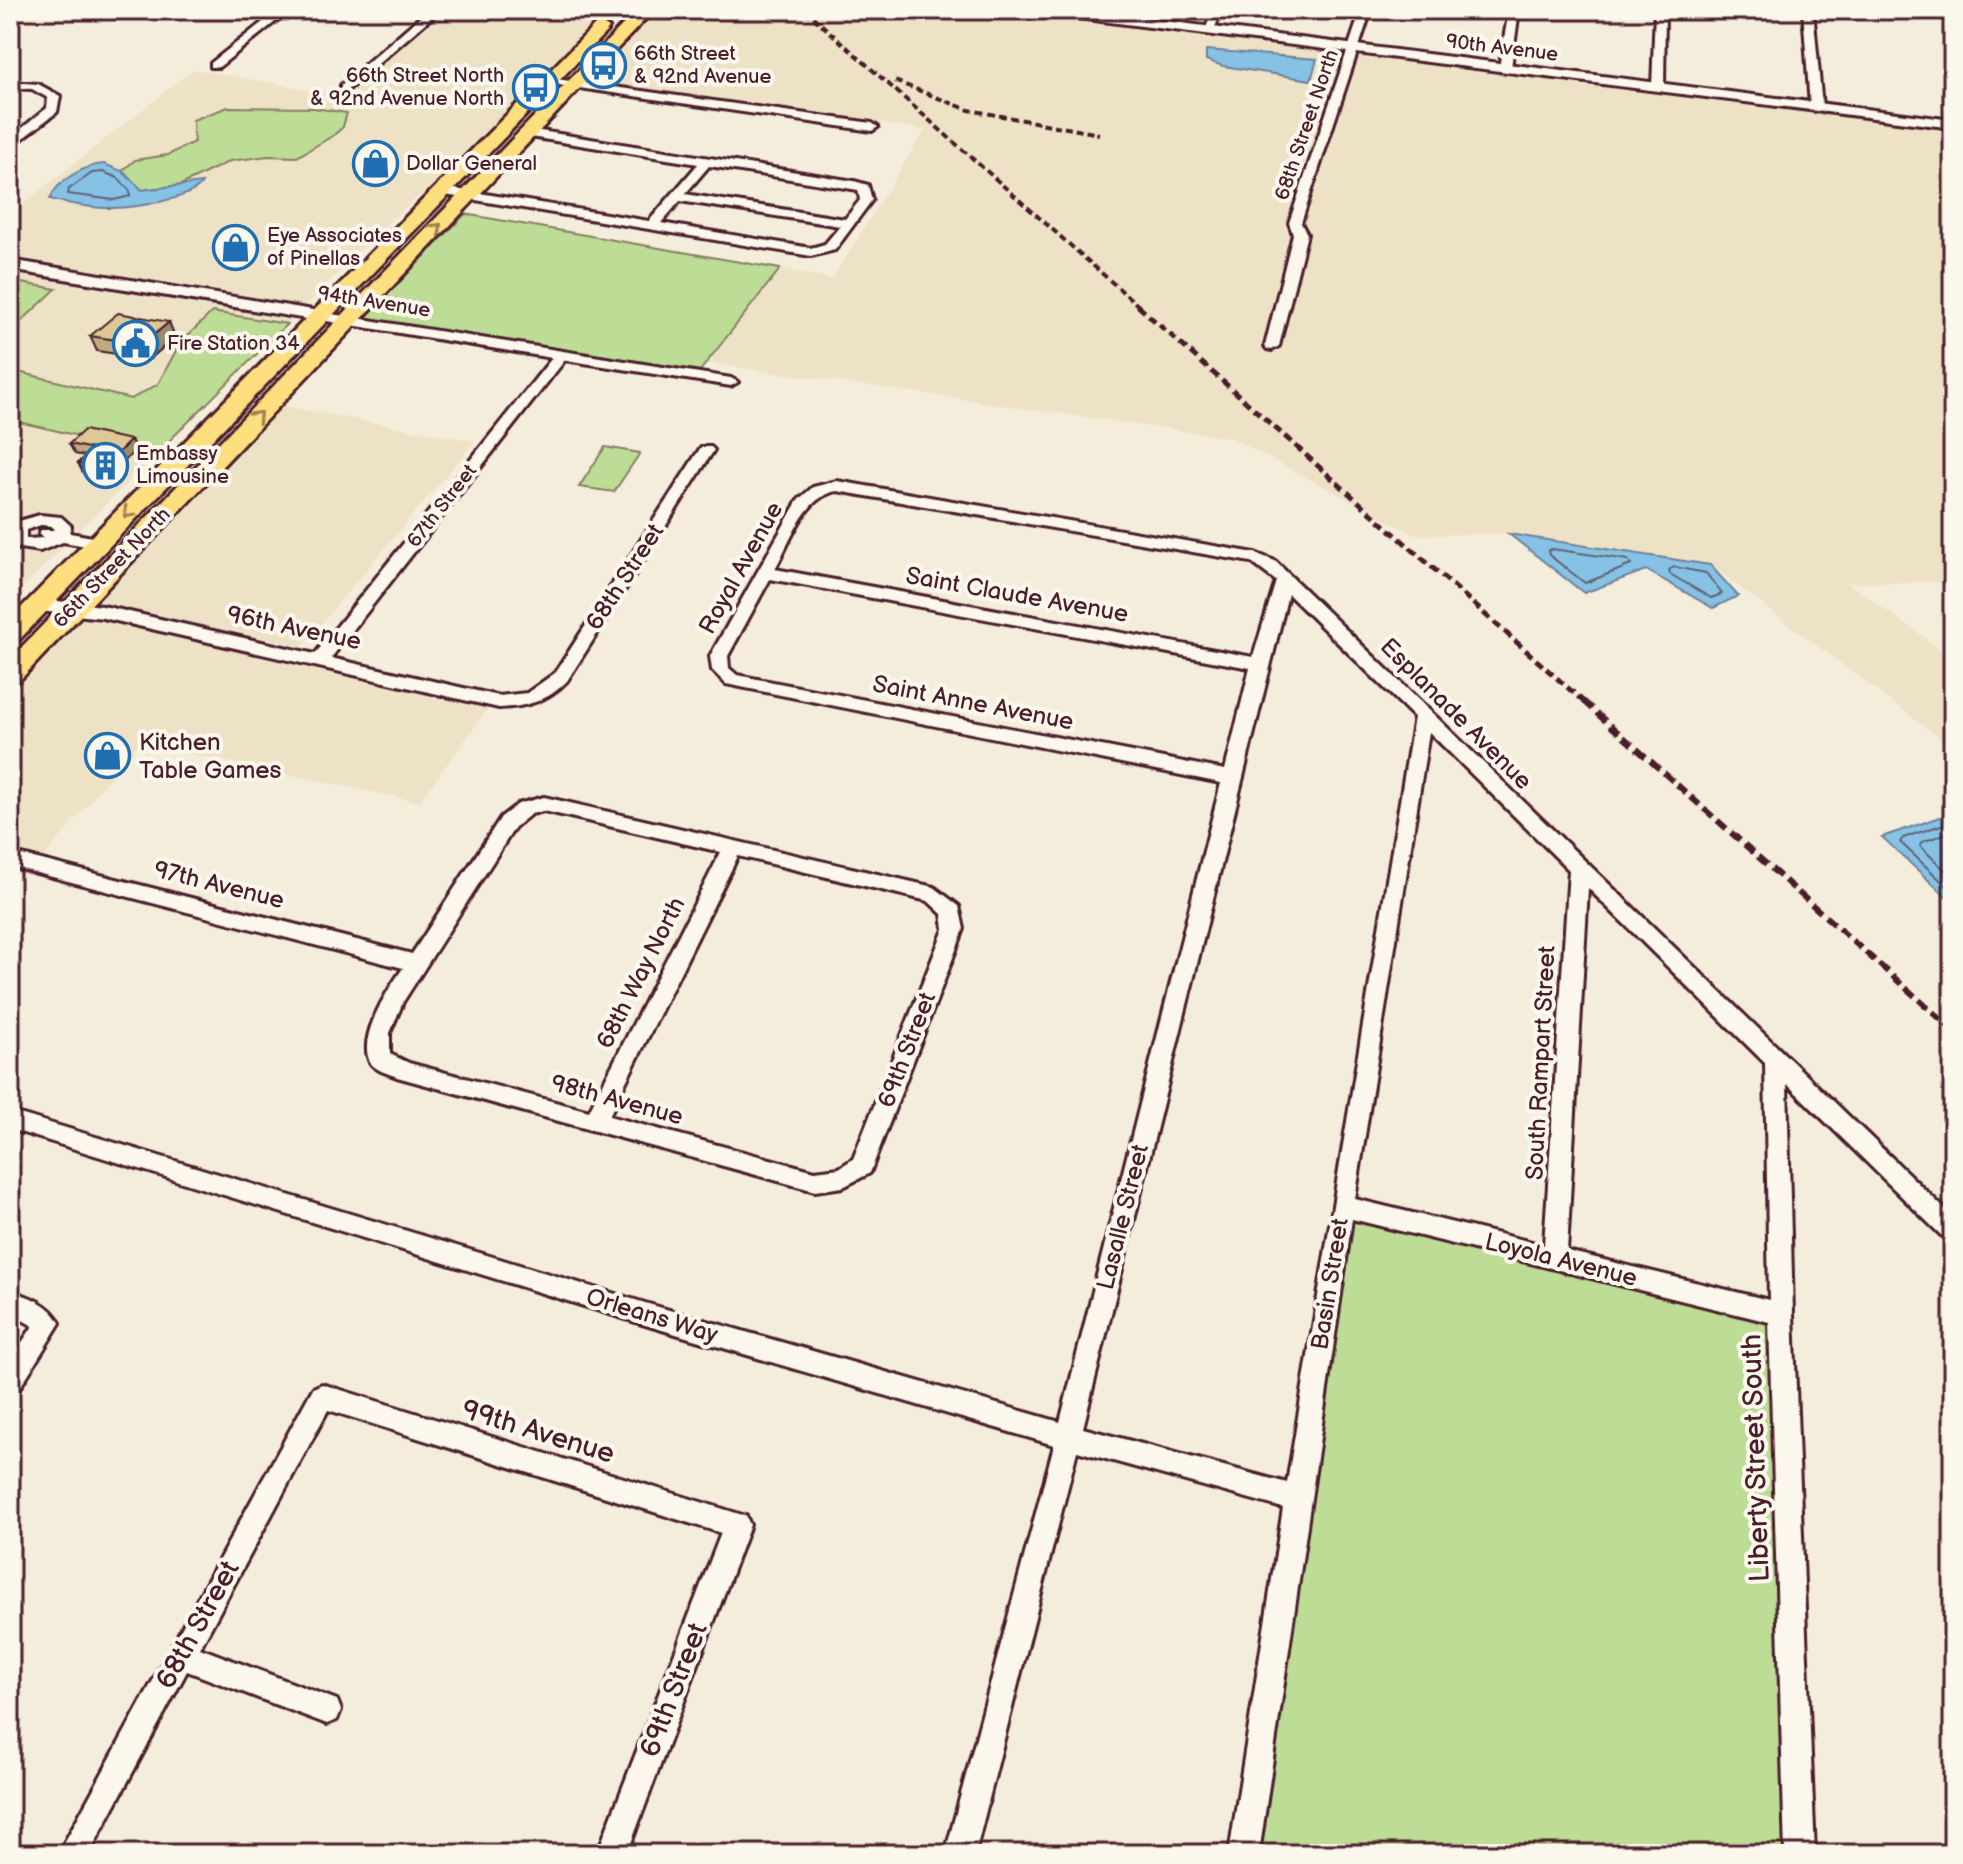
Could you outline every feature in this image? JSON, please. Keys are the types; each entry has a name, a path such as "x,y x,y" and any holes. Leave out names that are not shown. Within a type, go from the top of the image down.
{"main road":[{"name":"66th Street North","path":"10,675 646,10"},
{"name":"66th Street North","path":"10,634 614,16"}],"street":[{"path":"215,65 285,10"},
{"path":"345,87 435,10"},
{"name":"90th Avenue","path":"1046,10 1953,124"},
{"path":"1208,31 1218,10"},
{"name":"68th Street North","path":"1272,346 1300,234 1295,223 1366,10"},
{"path":"1505,68 1514,10"},
{"path":"1658,87 1660,10"},
{"path":"1808,10 1816,107"},
{"path":"549,81 872,127"},
{"path":"10,85 34,86 54,96 53,109 10,144"},
{"path":"443,191 811,252 830,247 866,200 864,188 528,133"},
{"path":"652,226 706,162"},
{"path":"677,197 848,223"},
{"name":"94th Avenue","path":"10,265 731,382"},
{"name":"67th Street","path":"321,659 563,353"},
{"name":"68th Street","path":"538,697 561,677 706,450"},
{"name":"Esplanade Avenue","path":"804,503 814,491 837,486 1255,558 1269,565 1953,1232"},
{"name":"Royal Avenue","path":"719,656 804,503"},
{"path":"61,537 63,526 55,521 40,520 14,526 16,539 23,546 40,546 61,537 98,543"},
{"name":"Saint Claude Avenue","path":"766,573 1260,664"},
{"name":"Lasalle Street","path":"960,1854 1068,1438 1260,664 1284,580"},
{"name":"96th Avenue","path":"39,605 103,612 321,659 499,702 520,702 538,697"},
{"name":"Saint Anne Avenue","path":"719,656 721,670 732,680 1232,778"},
{"name":"Basin Street","path":"1244,1854 1342,1206 1423,715"},
{"path":"415,963 508,822 525,809 544,804 732,849"},
{"name":"69th Street","path":"732,849 934,895 952,911 954,929 862,1166 843,1177"},
{"name":"68th Way North","path":"596,1120 732,849"},
{"name":"97th Avenue","path":"10,859 415,963"},
{"name":"South Rampart Street","path":"1555,1259 1579,870"},
{"name":"98th Avenue","path":"415,963 394,998 379,1033 379,1059 405,1071 815,1181 843,1177"},
{"name":"Liberty Street South","path":"1776,1060 1781,1314 1800,1854"},
{"name":"Orleans Way","path":"10,1120 830,1370 1298,1499"},
{"name":"Loyola Avenue","path":"1342,1206 1781,1314"},
{"path":"10,1302 27,1307 48,1323 10,1381"},
{"name":"68th Street","path":"73,1854 322,1396"},
{"name":"99th Avenue","path":"322,1396 737,1525"},
{"name":"69th Street","path":"612,1854 737,1525"},
{"path":"181,1655 327,1710"}],"shaded area":[{"path":"441,10 609,10 465,157 391,220 303,308 10,260 10,214 194,69 333,94 339,89 347,90","holes":["228,107 314,108 346,113 343,127 297,157 268,156 230,161 181,185 196,183 191,194 115,209 104,164 122,171 135,160 168,155 194,142 193,120"]},
{"path":"659,10 1022,10 1347,51 1288,222 1293,234 1263,349 1279,352 1308,235 1302,223 1359,53 1953,127 1953,582 1848,583 1953,658 1953,748 1710,565 1509,534 1415,535 1231,438 707,363 780,269 832,279 925,130 592,81","holes":["1206,50 1317,59 1299,78 1269,72"]},
{"path":"10,270 293,317 287,324 212,312 180,343 158,384 131,399 10,370 10,332 56,289 10,281"},
{"path":"281,406 475,441 302,647 109,605 91,604"},
{"path":"10,420 156,454 11,599 10,599"},
{"path":"78,618 97,618 489,708 419,802 139,743 44,857 10,848 10,688"}],"green space":[{"path":"228,107 314,108 347,113 343,127 334,135 297,157 268,156 230,161 181,185 142,190 122,171 135,160 168,155 194,142 193,120"},
{"path":"465,214 780,269 700,371 365,318"},
{"path":"10,281 56,289 10,332"},
{"path":"212,312 287,324 156,454 10,420 10,370 131,399 158,384 180,343"},
{"path":"605,447 640,453 614,492 579,487"},
{"path":"1339,1195 1773,1303 1811,1854 1236,1854"}],"water":[{"path":"1206,50 1317,59 1311,80 1223,66 1206,60"},
{"path":"104,164 122,171 142,190 202,183 175,198 122,208 89,207 50,199 72,175"},
{"path":"1509,534 1710,565 1738,596 1713,608 1646,570 1584,593"},
{"path":"1953,814 1953,903 1882,837"}],"building":[{"path":"118,313 169,322 143,344 90,336"},
{"path":"84,430 131,440 102,468 78,463 93,449 69,444"}],"railway":[{"path":"805,10 1141,308"},
{"path":"895,81 969,110 1099,134"},
{"path":"1138,306 1585,703"},
{"path":"1583,701 1953,1030"}],"place":[{"name":"66th Street & 92nd Avenue","path":"603,66"},
{"name":"66th Street North & 92nd Avenue North","path":"535,88"},
{"name":"Dollar General","path":"375,164"},
{"name":"Eye Associates of Pinellas","path":"236,248"},
{"name":"Fire Station 34","path":"136,344"},
{"name":"Embassy Limousine","path":"105,466"},
{"name":"Kitchen Table Games","path":"108,756"}]}
